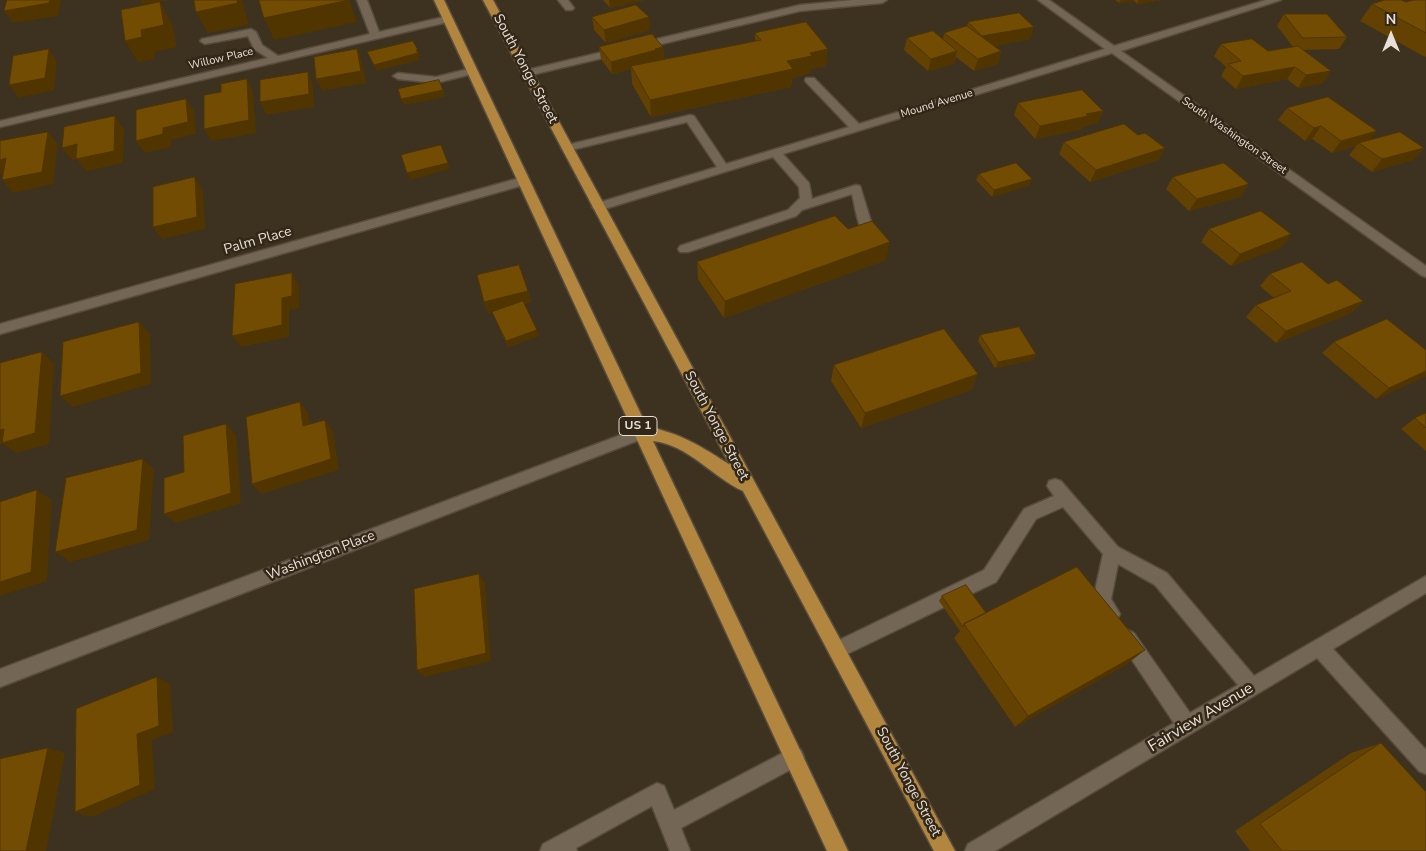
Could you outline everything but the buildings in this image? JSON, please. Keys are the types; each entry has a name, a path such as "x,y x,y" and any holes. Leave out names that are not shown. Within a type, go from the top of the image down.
{"main road":[{"name":"US 1","path":"439,0 838,851"},
{"name":"South Yonge Street","path":"488,0 945,851"},
{"path":"642,433 666,436 695,450 749,488"}],"street":[{"path":"362,0 376,36"},
{"path":"527,73 800,8 882,0"},
{"name":"South Washington Street","path":"1043,0 1426,272"},
{"name":"Mound Avenue","path":"598,208 1276,0"},
{"name":"Willow Place","path":"0,124 448,19"},
{"path":"205,42 251,32 258,47 276,59"},
{"path":"398,76 436,80 472,71"},
{"path":"810,80 857,128"},
{"path":"567,148 690,118 724,169"},
{"path":"684,250 792,213 798,208 806,199 805,186 775,153"},
{"name":"Palm Place","path":"0,329 523,181"},
{"path":"798,208 856,189 868,230 886,251"},
{"name":"Washington Place","path":"0,678 642,433"},
{"path":"837,650 990,576 1030,514 1060,492 1112,552 1161,579 1252,687"},
{"path":"1112,552 1102,600 1187,726"},
{"name":"Fairview Avenue","path":"975,851 1426,584"},
{"path":"1320,648 1426,764"},
{"path":"669,823 794,757"},
{"path":"560,848 657,793 680,851"}]}
